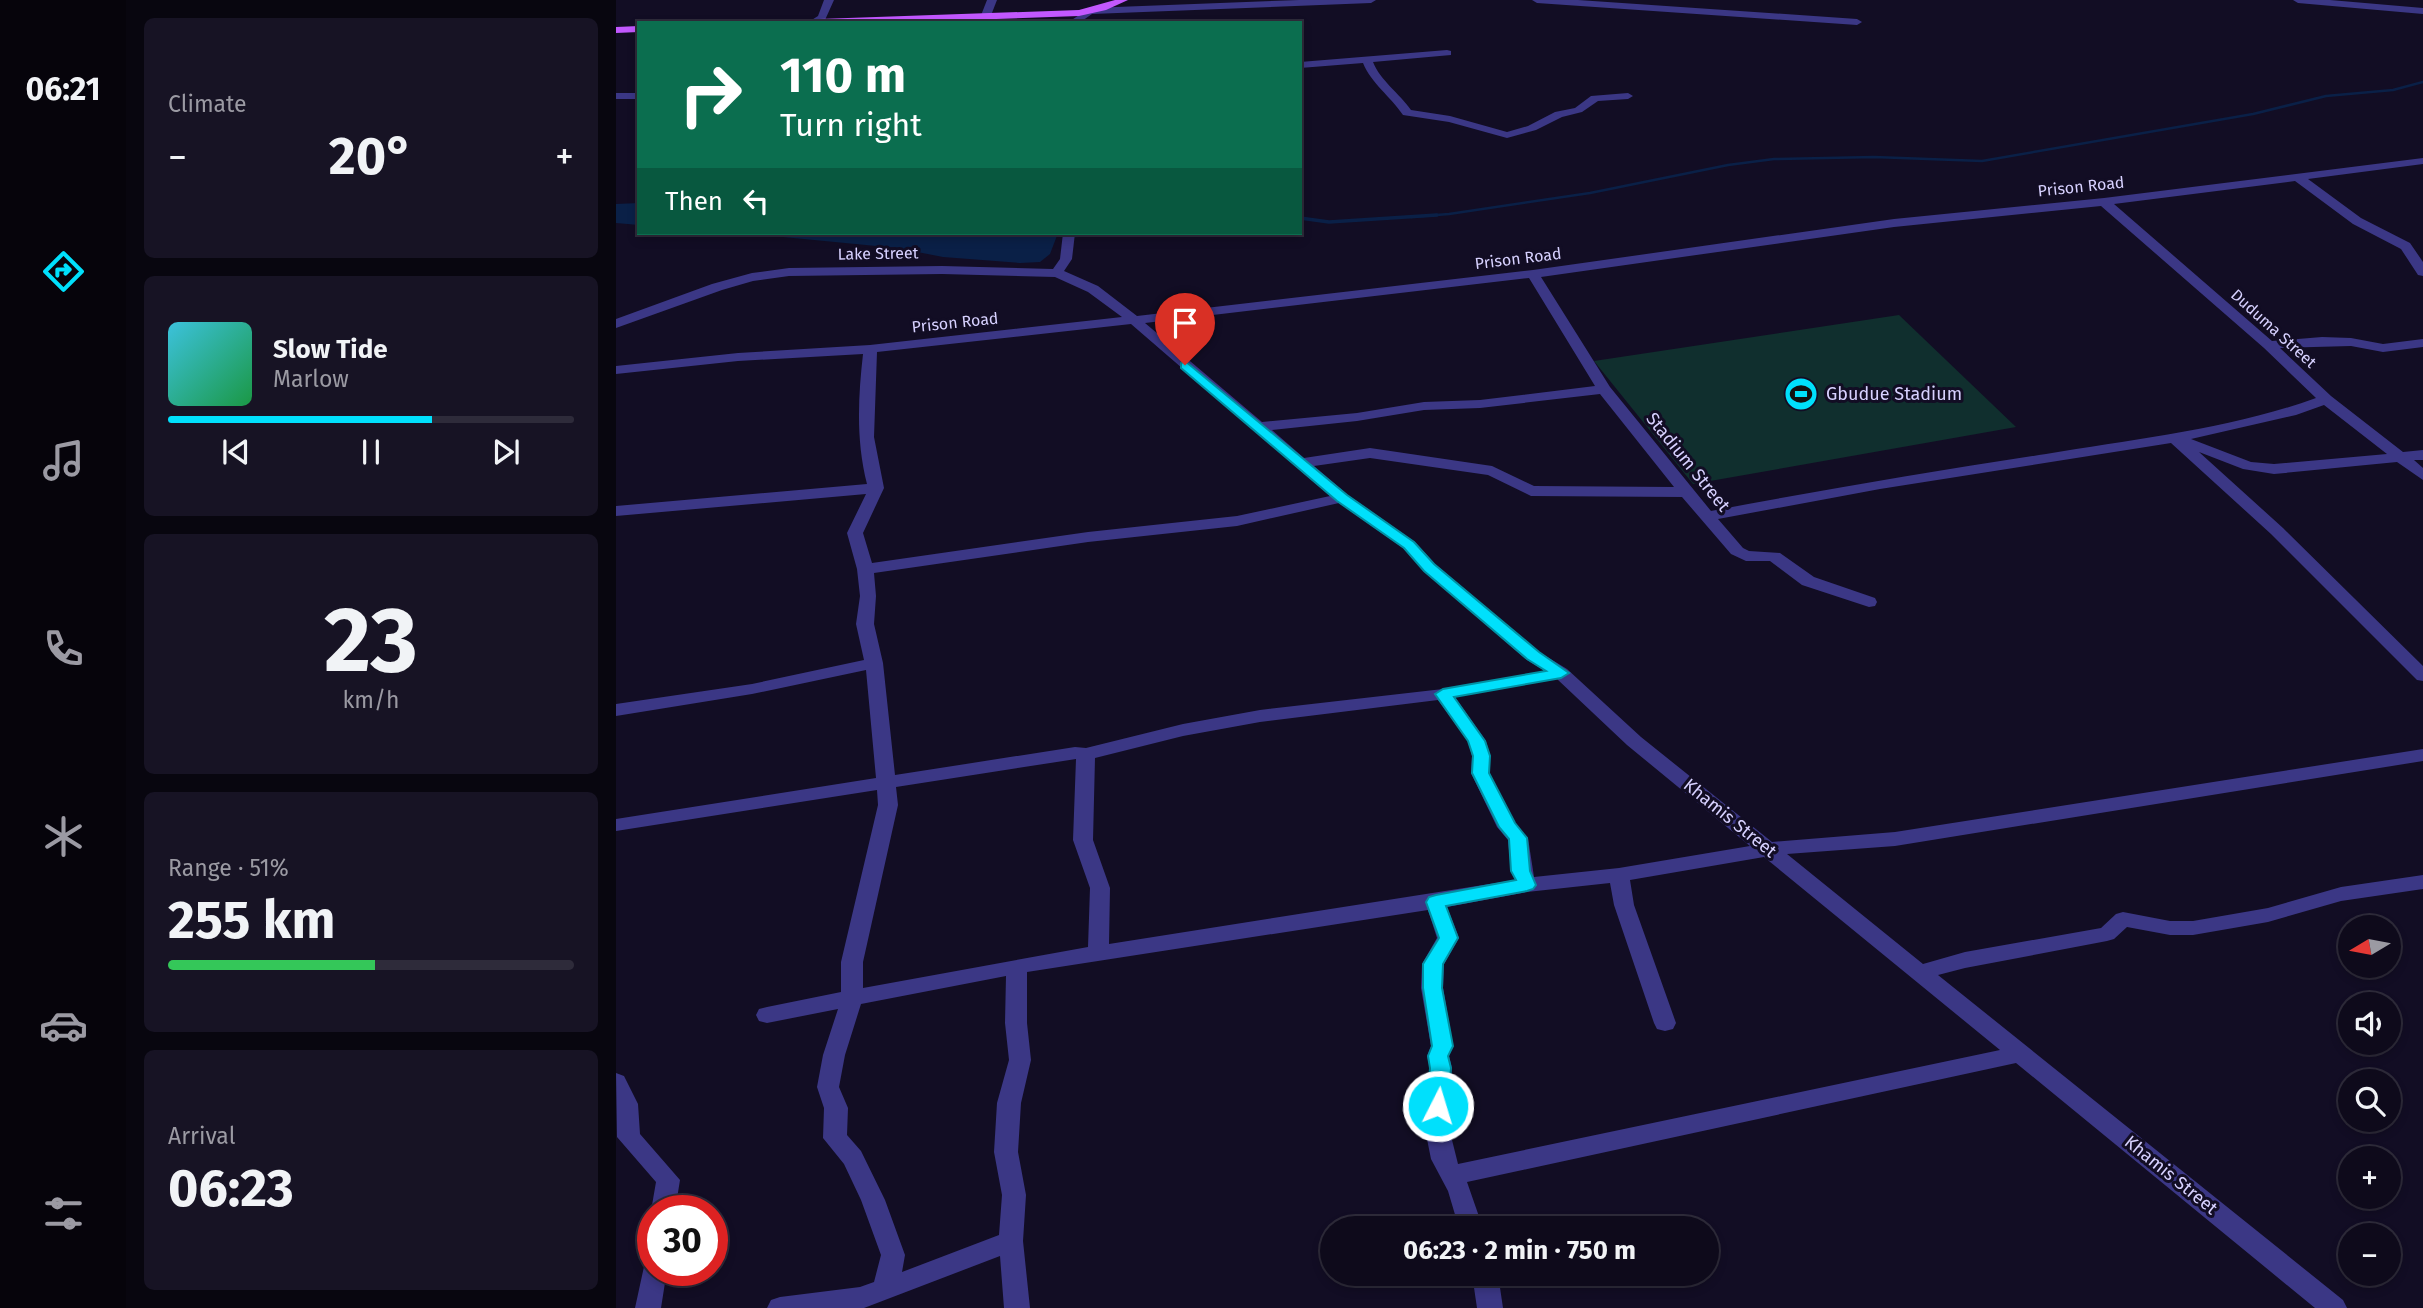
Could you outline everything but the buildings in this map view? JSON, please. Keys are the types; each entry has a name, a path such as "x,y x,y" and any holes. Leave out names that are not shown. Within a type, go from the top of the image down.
{"main road":[{"path":"900,21 1072,17 1123,0"},
{"path":"616,30 637,29"}],"street":[{"path":"814,21 822,18 829,0"},
{"path":"985,19 992,0"},
{"path":"1072,17 1083,0"},
{"path":"1090,11 1371,0"},
{"path":"1537,0 1857,22"},
{"path":"2298,0 2423,10"},
{"path":"1302,65 1447,53"},
{"path":"1367,61 1372,73 1395,95 1407,113 1450,119 1507,135 1532,128 1559,114 1578,110 1595,98 1628,96"},
{"path":"616,96 637,96"},
{"name":"Prison Road","path":"616,370 738,357 870,349 1533,274 1894,222 2104,202 2423,161"},
{"path":"2297,177 2357,221 2406,246 2423,272"},
{"name":"Duduma Street","path":"2104,202 2269,345 2326,399 2423,475"},
{"path":"1057,274 1066,259 1069,235"},
{"name":"Lake Street","path":"616,324 752,277 789,272 942,270 1057,274 1093,289 1134,320"},
{"name":"Stadium Street","path":"1533,274 1604,389 1737,551 1746,556 1774,556 1808,581 1869,602"},
{"name":"Khamis Street","path":"1134,320 1342,498 1402,539 1429,568 1533,656 1561,673 1634,741 2334,1308"},
{"path":"2269,345 2332,342 2383,348 2423,343"},
{"path":"870,349 864,413 871,471 876,488 855,533 865,569 868,596 866,624 874,663 888,805 852,962 852,998 834,1055 828,1087 836,1108 835,1138 853,1158 873,1200 893,1255 885,1289"},
{"path":"1260,427 1357,417 1424,406 1480,404 1604,389"},
{"path":"1707,516 1880,484 2174,438 2291,412 2326,399"},
{"path":"2174,438 2248,466 2274,469 2423,454"},
{"path":"2174,438 2269,523 2423,676"},
{"path":"1302,463 1370,453 1492,471 1531,491 1686,492"},
{"path":"616,510 876,488"},
{"path":"865,569 1088,537 1237,521 1342,498"},
{"path":"616,710 752,689 874,663"},
{"path":"616,825 1074,753 1086,754 1183,730 1260,716 1443,694 1561,673"},
{"path":"1443,694 1477,741 1481,756 1480,773 1507,827 1518,838 1521,871 1527,885"},
{"path":"1086,754 1083,840 1100,888 1098,953"},
{"path":"767,1015 1016,966 1436,902 1527,885 1619,875 1769,849 1895,839 2423,755"},
{"path":"1619,875 1624,905 1665,1023"},
{"path":"1918,973 1965,960 2107,934 2123,919 2170,928 2193,928 2268,915 2341,894 2423,882"},
{"path":"1436,902 1448,938 1433,964 1432,988 1442,1046 1438,1056 1441,1068 1436,1125 1443,1159 1460,1191 1467,1216"},
{"path":"1016,966 1016,1023 1020,1060 1009,1103 1006,1152 1014,1195 1011,1241 1017,1308"},
{"path":"1449,1171 1460,1174 2020,1054"},
{"path":"616,1082 626,1104 629,1137 668,1180 666,1195"},
{"path":"780,1308 861,1298 1011,1241"},
{"path":"648,1308 651,1286"},
{"path":"1487,1286 1490,1308"}],"green space":[{"name":"Gbudue Stadium","path":"1899,315 2016,427 1693,484 1594,361"}],"water":[{"path":"637,203 637,225 616,223 616,204"},
{"path":"744,235 1057,235 1050,254 1040,262 1020,263 943,257 897,248"}],"waterway":[{"path":"1433,215 1590,193 1728,165 1774,159 1874,157 1982,161 2253,114 2326,96 2393,90 2423,82"},
{"path":"1302,218 1329,222 1433,215"},
{"path":"1411,217 1433,215"},
{"path":"1071,236 1082,235"}],"place":[{"name":"Gbudue Stadium","path":"1801,394"}],"route":[{"path":"1185,365 1342,498 1409,545 1429,568 1533,656 1561,673 1443,694 1477,741 1481,756 1480,773 1507,827 1518,838 1521,871 1527,885 1436,902 1448,938 1433,964 1432,988 1442,1046 1438,1056 1441,1068 1438,1106"}]}
